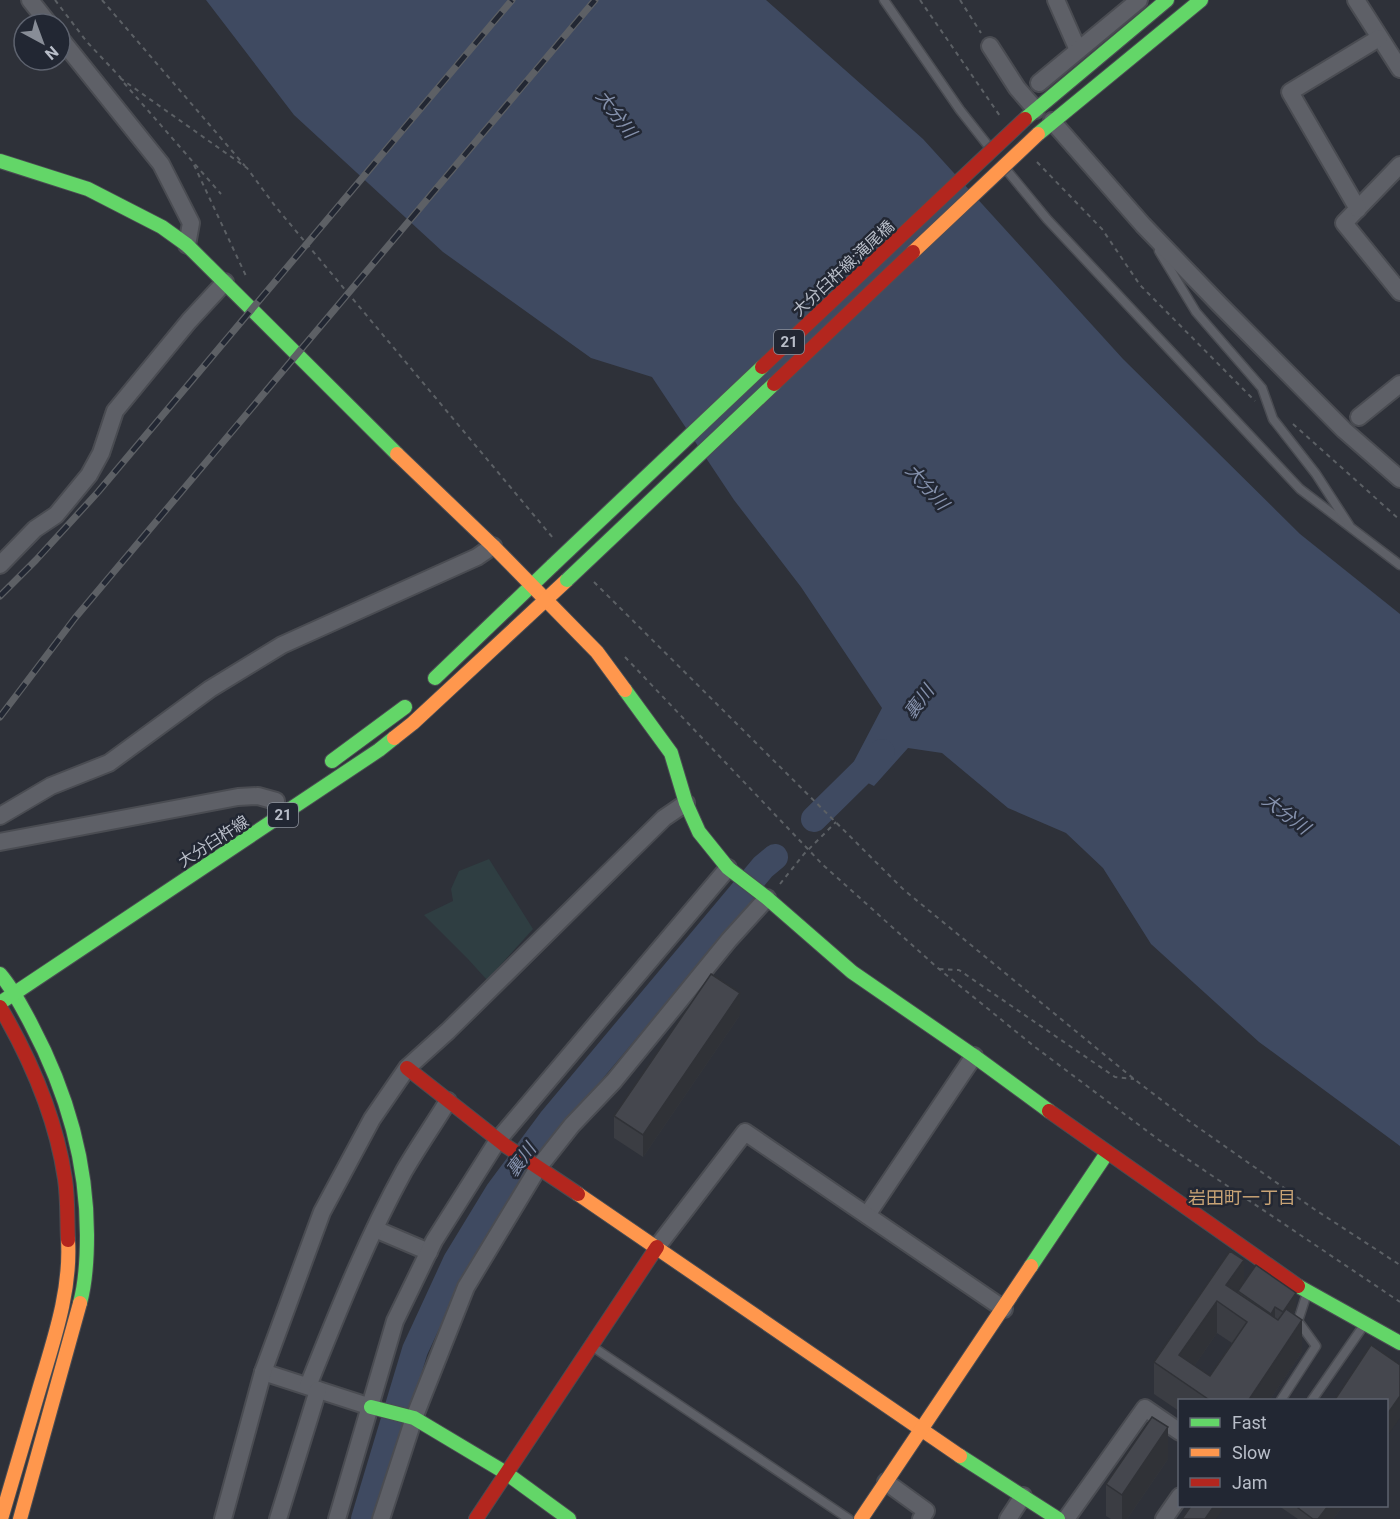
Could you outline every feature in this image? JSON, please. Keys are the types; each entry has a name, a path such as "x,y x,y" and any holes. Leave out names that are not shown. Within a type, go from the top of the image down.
{"street":[{"path":"30,0 40,12"},
{"path":"1056,0 1078,50"},
{"path":"1039,83 1078,50 1122,6 1140,0"},
{"name":"21","path":"1030,114 1167,0"},
{"name":"21","path":"545,601 1052,121 1201,0"},
{"path":"1356,0 1400,69"},
{"path":"1358,209 1290,92 1379,38"},
{"path":"990,46 1017,88 1030,114"},
{"path":"72,53 161,164 190,223 187,245"},
{"name":"大分臼杵線;滝尾橋","path":"531,586 1030,114"},
{"path":"1052,121 1143,225 1344,430 1400,479"},
{"path":"0,161 87,189 162,227 187,245 369,427 493,546 597,652 670,753 686,803 699,832 728,868 852,972 974,1056 1107,1154 1307,1292 1400,1343"},
{"path":"1400,165 1344,223 1400,292"},
{"path":"0,565 35,529 56,515 89,475 101,453 115,411 183,328 225,282"},
{"path":"1359,417 1400,384"},
{"path":"0,816 51,786 110,763 210,689 267,653 477,557 493,546"},
{"name":"21","path":"428,686 531,586"},
{"name":"大分臼杵線","path":"0,1005 379,750 413,723 545,601"},
{"path":"318,771 399,712 413,699"},
{"path":"0,842 238,797 280,798"},
{"name":"大分臼杵線","path":"257,814 280,798"},
{"path":"223,1519 262,1372 322,1212 372,1119 407,1068 448,1031 664,818 686,803"},
{"path":"338,1519 376,1408 395,1321 429,1252 502,1143 728,868"},
{"path":"381,1519 412,1417 466,1287 534,1165 614,1081 764,896"},
{"path":"4,976 41,1040 66,1100 79,1147 87,1202 88,1251 84,1287 20,1519"},
{"path":"0,1005 21,1042 52,1118 65,1180 69,1255 66,1289 61,1309 1,1519"},
{"path":"867,1215 974,1056"},
{"path":"407,1068 502,1143 657,1247 921,1431 1058,1519"},
{"path":"278,1519 313,1388 348,1287 405,1170 448,1101"},
{"path":"476,1519 657,1247 745,1132 1004,1309"},
{"path":"861,1519 1107,1154"},
{"path":"375,1229 429,1252"},
{"path":"262,1372 412,1417 506,1473 569,1519"},
{"path":"1066,1519 1145,1408 1178,1431"},
{"path":"886,1482 926,1511 921,1519"},
{"path":"1008,1519 1023,1496"},
{"path":"1164,1519 1178,1498"}],"lane":[{"path":"884,0 960,110 1047,219 1300,489 1400,565"},
{"path":"1143,225 1196,312 1262,388 1273,419 1316,474 1352,530"},
{"path":"1344,430 1359,417"},
{"path":"1282,1399 1316,1346 1298,1321 1307,1292"},
{"path":"1313,1399 1364,1324"},
{"path":"592,1346 849,1519"}],"path":[{"path":"55,0 87,42 221,194"},
{"path":"102,0 247,168 275,206 556,541"},
{"path":"920,0 1003,121"},
{"path":"960,0 990,46"},
{"path":"120,78 247,168"},
{"path":"1032,157 1102,229 1140,285 1252,400 1269,406"},
{"path":"193,162 246,273 248,306"},
{"path":"1290,422 1400,520"},
{"path":"588,576 904,890 1134,1079 1189,1121 1295,1196 1400,1265"},
{"path":"625,657 808,850 939,969 1035,1047 1159,1140 1400,1302"},
{"path":"764,896 836,822"},
{"path":"939,969 959,970 1115,1077 1134,1079"}],"shaded area":[{"path":"489,859 533,929 487,980 424,915 453,901 451,889 459,871"}],"water":[{"name":"大分川","path":"206,0 766,0 923,139 1123,359 1300,534 1400,614 1400,1146 1259,1042 1151,944 1103,868 1066,833 1008,808 942,753 908,748 874,786 850,769 882,708 801,587 734,500 652,377 591,358 443,252 294,115"}],"building":[{"path":"711,974 740,993 643,1135 614,1116"},
{"path":"1230,1251 1244,1260 1226,1285 1278,1320 1286,1309 1302,1320 1249,1399 1208,1399 1154,1362","holes":["1217,1301 1247,1322 1210,1376 1179,1355"]},
{"path":"1256,1265 1296,1293 1283,1312 1275,1307 1271,1314 1238,1291"},
{"path":"1371,1345 1400,1365 1400,1396 1388,1413 1388,1399 1335,1399"},
{"path":"1152,1417 1168,1427 1122,1495 1106,1484"},
{"path":"1190,1507 1213,1507 1205,1519 1182,1519"},
{"path":"1327,1507 1318,1519 1313,1519 1298,1508"}],"waterway":[{"name":"裏川","path":"814,819 882,752"},
{"name":"裏川","path":"364,1519 415,1350 456,1261 498,1192 552,1119 763,867 775,857"}],"railway":[{"path":"0,596 98,492 512,0"},
{"path":"0,717 75,618 595,0"}],"traffic: fast":[{"path":"1026,118 1167,0"},
{"path":"1038,134 1201,0"},
{"path":"0,161 88,189 162,227 187,245 397,454"},
{"path":"553,565 762,367"},
{"path":"567,580 774,384"},
{"path":"435,678 553,565"},
{"path":"625,690 671,753 686,803 699,832 728,868 767,898 852,972 1049,1111"},
{"path":"332,761 405,707"},
{"path":"0,1003 394,738"},
{"path":"0,974 17,998 55,1074 79,1153 87,1235 84,1286 80,1303"},
{"path":"1031,1266 1107,1153"},
{"path":"1298,1286 1400,1343"},
{"path":"371,1407 414,1418 506,1473 569,1519"},
{"path":"960,1456 1058,1519"}],"traffic: slow":[{"path":"913,252 1038,134"},
{"path":"397,454 493,546 597,652 625,690"},
{"path":"394,738 567,580"},
{"path":"578,1194 960,1456"},
{"path":"1,1519 61,1312 67,1276 68,1240"},
{"path":"861,1519 1031,1266"},
{"path":"20,1519 80,1303"}],"traffic: jam":[{"path":"762,367 1025,119"},
{"path":"774,384 913,252"},
{"path":"0,1007 32,1069 49,1112 61,1156 66,1187 68,1240"},
{"path":"407,1068 506,1146 578,1194"},
{"path":"1049,1111 1298,1286"},
{"path":"476,1519 657,1247"}],"district":[{"name":"岩田町一丁目","path":"1242,1198"}]}
